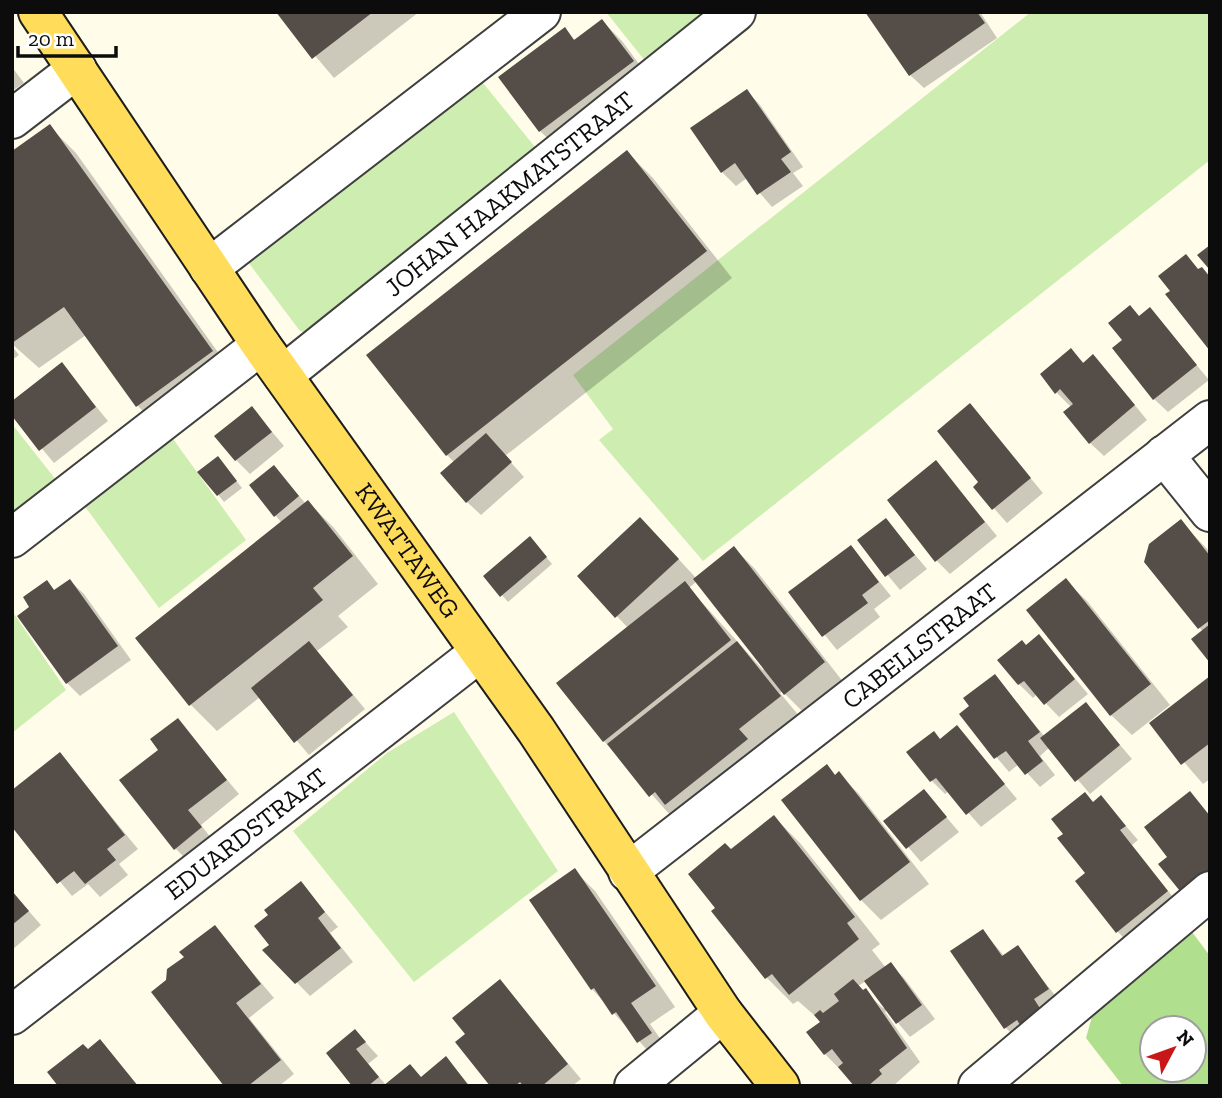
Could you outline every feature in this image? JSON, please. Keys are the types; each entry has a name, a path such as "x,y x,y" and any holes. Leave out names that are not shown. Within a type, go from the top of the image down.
{"main road":[{"name":"KWATTAWEG","path":"40,13 261,345 536,730 723,1013 780,1086"}],"street":[{"path":"209,268 541,12"},
{"name":"JOHAN HAAKMATSTRAAT","path":"283,375 736,12"},
{"path":"12,119 77,69"},
{"path":"12,538 261,345"},
{"name":"CABELLSTRAAT","path":"628,872 1210,420"},
{"path":"1164,455 1210,512"},
{"name":"EDUARDSTRAAT","path":"12,1015 480,652"},
{"path":"978,1086 1210,891"},
{"path":"634,1086 723,1013"}],"green space":[{"path":"606,12 720,12 650,67"},
{"path":"1031,12 1210,12 1210,160 703,561 599,440 613,429 573,375"},
{"path":"479,78 539,152 312,335 300,331 245,258"},
{"path":"12,424 60,485 12,523"},
{"path":"168,432 246,540 159,608 81,501"},
{"path":"12,611 66,690 12,733"},
{"path":"454,712 558,871 414,982 293,831 387,753"},
{"path":"1183,920 1210,956 1210,1086 1123,1086 1086,1038 1099,992"}],"building":[{"path":"276,12 373,12 312,59"},
{"path":"865,12 977,12 985,23 909,76"},
{"path":"602,19 634,61 539,132 498,77 565,27 574,40"},
{"path":"747,89 791,152 781,159 791,172 757,195 735,163 721,173 690,128"},
{"path":"50,124 213,351 136,407 64,307 12,343 12,151"},
{"path":"627,150 707,251 446,456 366,355"},
{"path":"1210,245 1210,270 1197,255"},
{"path":"1186,254 1198,269 1202,267 1210,277 1210,351 1165,294 1170,291 1158,276"},
{"path":"1130,305 1139,316 1150,307 1197,365 1153,400 1112,348 1122,340 1108,323"},
{"path":"1071,348 1083,363 1093,354 1135,405 1089,444 1063,412 1073,404 1060,389 1055,394 1040,374"},
{"path":"62,362 96,407 39,451 12,416 12,401"},
{"path":"970,403 1031,478 992,510 973,487 978,482 937,431"},
{"path":"252,406 272,432 235,461 214,436"},
{"path":"486,433 512,462 466,503 440,473"},
{"path":"218,456 237,481 217,496 197,472"},
{"path":"936,460 985,522 935,562 887,500"},
{"path":"274,465 299,496 274,517 249,485"},
{"path":"308,500 353,556 313,588 323,600 189,706 135,638"},
{"path":"640,517 679,559 615,618 577,576"},
{"path":"886,518 915,555 885,577 857,540"},
{"path":"1181,519 1210,556 1210,620 1198,629 1144,562 1149,544"},
{"path":"530,536 547,557 500,597 483,576"},
{"path":"851,545 879,582 862,595 868,603 822,637 788,592"},
{"path":"734,546 825,662 784,695 693,579"},
{"path":"1066,578 1151,684 1110,716 1026,610"},
{"path":"70,579 118,646 66,684 17,616 29,607 23,597 47,580 54,590"},
{"path":"685,581 731,640 603,742 556,683"},
{"path":"1210,624 1210,663 1191,639"},
{"path":"1039,634 1075,679 1044,705 1024,681 1018,685 997,660 1022,640 1026,645"},
{"path":"309,641 353,695 294,743 251,688"},
{"path":"737,641 781,696 739,729 748,739 665,805 655,792 649,797 607,744"},
{"path":"995,674 1040,732 1028,741 1043,761 1025,775 1006,751 994,759 959,714 969,706 963,698"},
{"path":"1210,676 1210,743 1181,765 1149,723"},
{"path":"1086,702 1120,745 1075,782 1040,738"},
{"path":"178,718 227,780 188,810 202,827 174,850 119,780 158,750 150,739"},
{"path":"957,725 1005,784 966,815 936,778 930,782 906,752 934,731 940,739"},
{"path":"60,752 125,835 107,849 116,860 85,884 74,871 57,884 12,827 12,790"},
{"path":"827,764 835,775 839,771 910,862 860,901 781,800"},
{"path":"924,789 947,817 906,849 883,821"},
{"path":"1190,791 1210,816 1210,875 1184,896 1158,864 1167,857 1144,827"},
{"path":"1085,792 1093,802 1101,795 1126,826 1120,830 1168,891 1116,933 1075,881 1085,873 1057,838 1063,834 1051,819"},
{"path":"774,815 855,917 847,923 859,939 789,995 772,974 765,979 711,911 715,908 688,874 725,843 731,849"},
{"path":"575,868 656,986 631,1003 652,1033 637,1043 616,1012 612,1015 594,988 591,990 529,900"},
{"path":"301,881 325,912 318,918 341,948 295,984 262,950 269,945 254,926 268,915 264,910"},
{"path":"12,891 29,911 12,925"},
{"path":"215,925 261,984 236,1003 281,1060 248,1086 224,1086 151,992 166,980 167,969 184,957 179,952"},
{"path":"983,929 1002,956 1018,945 1049,989 1034,999 1043,1013 1022,1028 1017,1020 1004,1029 950,951"},
{"path":"891,962 922,1005 896,1024 864,981"},
{"path":"500,979 568,1064 542,1086 523,1086 520,1082 515,1086 490,1086 455,1042 465,1034 452,1018"},
{"path":"853,979 863,990 866,988 907,1048 879,1070 882,1074 868,1086 854,1086 838,1067 843,1063 832,1049 824,1055 806,1032 820,1022 814,1015 820,1010 823,1013 839,1001 834,994"},
{"path":"355,1029 366,1042 356,1049 379,1077 368,1086 352,1086 326,1053"},
{"path":"100,1039 138,1086 58,1086 47,1072 83,1044 88,1049"},
{"path":"446,1056 469,1086 383,1086 410,1064 421,1077"}]}
